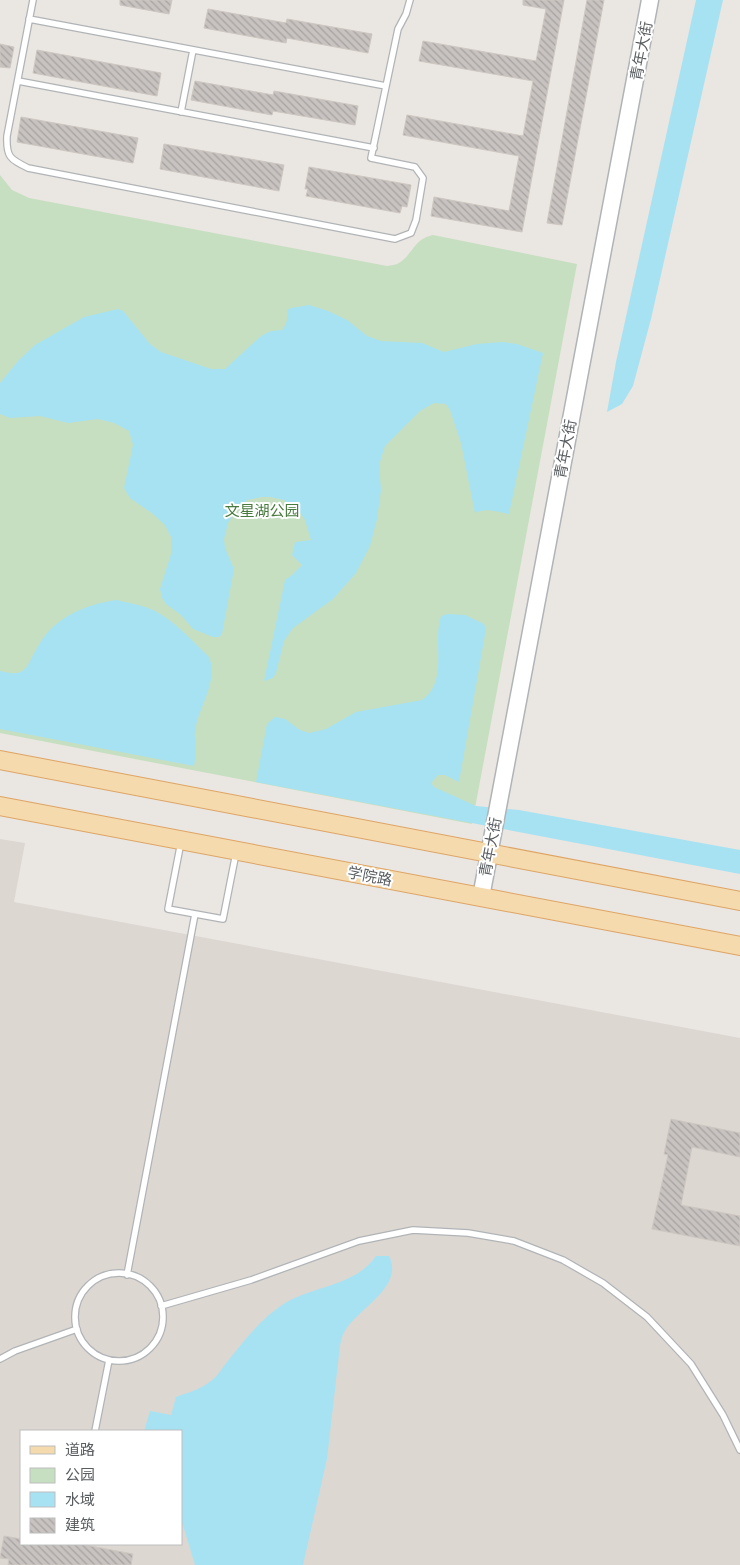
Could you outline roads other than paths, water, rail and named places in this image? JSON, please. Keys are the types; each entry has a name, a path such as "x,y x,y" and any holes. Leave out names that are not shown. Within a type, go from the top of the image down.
{"main road":[{"path":"0,760 740,901"},
{"name":"学院路","path":"0,806 740,946"}],"street":[{"name":"青年大街","path":"481,897 650,0"}],"lane":[{"path":"33,0 7,136 6,149 12,160 28,168 395,239 411,233 416,220 423,178 414,167 372,158 398,29 406,14 410,0"},
{"path":"29,19 386,86"},
{"path":"181,112 193,50"},
{"path":"18,81 374,148"},
{"path":"181,840 168,908 196,914 223,919 236,851"},
{"path":"127,1275 196,914"},
{"path":"161,1306 251,1280 359,1242 413,1230 468,1232 514,1241 564,1260 603,1283 648,1317 691,1364 723,1416 740,1450"},
{"path":"127,1275 140,1279 147,1284 158,1298 161,1306 162,1323 157,1339 146,1352 122,1361 109,1360 90,1351 80,1337 77,1330 75,1312 85,1289 99,1278 127,1275"},
{"path":"0,1359 15,1351 77,1330"},
{"path":"95,1430 109,1360"}],"water":[{"path":"696,0 723,0 651,319 633,386 622,404 607,412 616,362"},
{"path":"309,305 347,320 367,336 381,341 422,343 444,352 477,344 502,342 517,344 543,353 509,514 488,510 475,513 461,443 450,410 446,404 434,403 420,411 385,446 379,465 381,490 377,519 370,546 356,573 333,599 293,628 284,641 276,673 273,678 264,681 285,580 302,565 292,555 295,542 311,540 305,520 298,510 284,500 270,497 247,500 237,509 228,523 224,539 225,548 234,569 222,634 219,637 213,637 193,629 162,598 160,589 171,554 171,537 165,525 130,498 124,488 133,445 129,431 114,423 98,419 68,423 40,416 10,418 0,414 0,383 18,361 35,345 84,317 118,309 123,311 150,344 161,352 211,369 225,369 261,336 271,331 282,330 287,321 287,310"},
{"path":"116,600 146,607 162,615 209,657 211,666 210,685 195,731 196,749 194,766 0,729 0,671 14,673 23,671 42,639 56,624 80,610"},
{"path":"448,614 465,615 484,624 486,629 459,782 445,775 438,775 431,783 434,787 476,806 519,810 740,850 740,874 256,782 267,724 275,717 285,719 300,730 309,733 326,729 356,712 422,700 435,683 438,672 438,638 441,616"},
{"path":"376,1256 389,1256 392,1267 391,1278 378,1297 351,1323 342,1338 327,1459 303,1565 195,1565 182,1522 182,1430 144,1430 150,1411 171,1415 176,1397 201,1388 212,1381 249,1335 277,1308 297,1297 346,1279 367,1266"}],"park label":[{"name":"文星湖公园","path":"262,510"}]}
